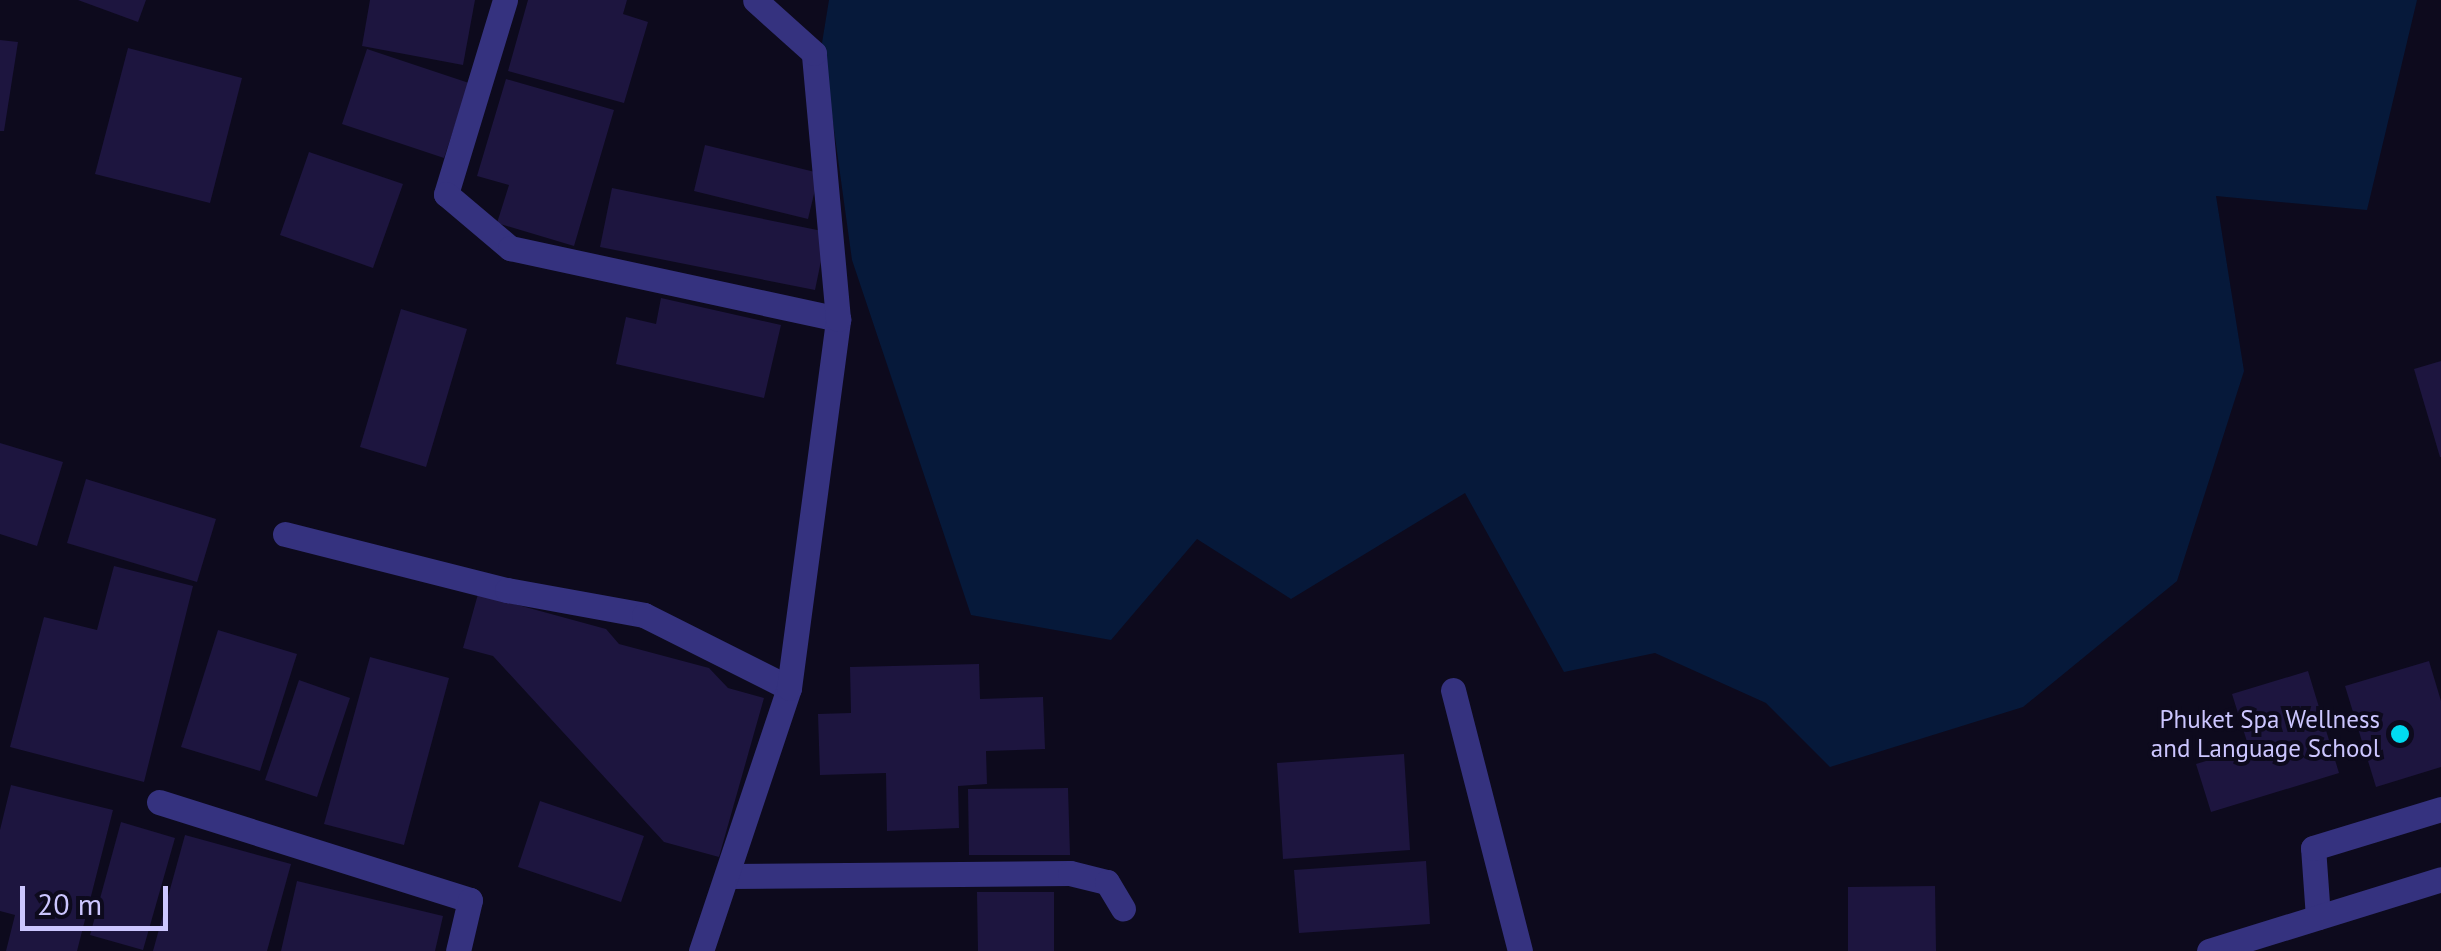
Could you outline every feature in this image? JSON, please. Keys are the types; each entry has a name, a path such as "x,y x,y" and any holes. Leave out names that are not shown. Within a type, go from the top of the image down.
{"street":[{"path":"506,0 446,194 510,248 838,319"},
{"path":"701,951 730,876 789,688 838,319 814,53 755,0"},
{"path":"285,534 507,590 644,615 789,688"},
{"path":"1453,690 1520,951"},
{"path":"159,802 470,900 458,951"},
{"path":"2318,917 2314,848 2441,809"},
{"path":"730,876 1070,873 1107,882 1123,908"},
{"path":"2209,951 2441,878"}],"water":[{"path":"829,0 2417,0 2367,210 2216,196 2244,371 2177,581 2023,707 1830,767 1766,703 1655,653 1564,672 1465,493 1291,599 1197,539 1111,640 971,615 852,260 822,43"}],"building":[{"path":"78,0 146,0 138,22"},
{"path":"370,0 475,0 463,65 362,46"},
{"path":"528,0 627,0 623,14 648,22 624,103 508,71"},
{"path":"0,40 18,42 4,131 0,131"},
{"path":"128,48 242,78 210,203 95,174"},
{"path":"367,49 469,83 444,158 342,124"},
{"path":"506,79 614,110 574,246 497,223 509,185 477,176"},
{"path":"705,145 819,173 808,219 694,191"},
{"path":"309,152 403,184 373,268 280,235"},
{"path":"612,188 827,232 815,290 600,247"},
{"path":"661,298 781,325 764,398 616,364 626,317 656,324"},
{"path":"401,309 467,329 426,467 360,447"},
{"path":"2441,361 2441,457 2440,457 2414,369"},
{"path":"0,443 63,462 37,546 0,534"},
{"path":"86,479 216,519 197,582 67,543"},
{"path":"114,566 193,586 144,782 10,747 44,617 97,630"},
{"path":"478,594 606,629 619,644 709,668 728,688 764,698 719,857 664,842 493,656 463,648"},
{"path":"218,630 297,654 260,771 181,747"},
{"path":"370,657 449,678 404,845 324,824"},
{"name":"Phuket Spa Wellness and Language School","path":"2429,661 2441,701 2441,767 2376,787 2345,686"},
{"path":"979,664 980,699 1043,697 1045,749 986,751 987,784 958,786 959,828 887,831 886,773 820,775 818,714 851,713 850,667"},
{"path":"2308,671 2339,773 2211,812 2196,764 2249,748 2232,694"},
{"path":"299,680 350,698 317,797 265,780"},
{"path":"1404,754 1410,850 1283,859 1277,763"},
{"path":"11,785 113,810 77,951 6,951 15,915 0,911 0,830"},
{"path":"1068,788 1070,855 969,855 968,789"},
{"path":"540,801 644,836 621,902 518,867"},
{"path":"121,822 175,838 143,950 90,935"},
{"path":"185,835 291,864 267,951 153,951"},
{"path":"1426,861 1430,924 1299,933 1294,870"},
{"path":"297,881 443,916 435,951 281,951"},
{"path":"1935,886 1936,951 1848,951 1848,887"},
{"path":"977,892 1054,892 1054,951 978,951"}],"place":[{"name":"Phuket Spa Wellness and Language School","path":"2400,734"}]}
